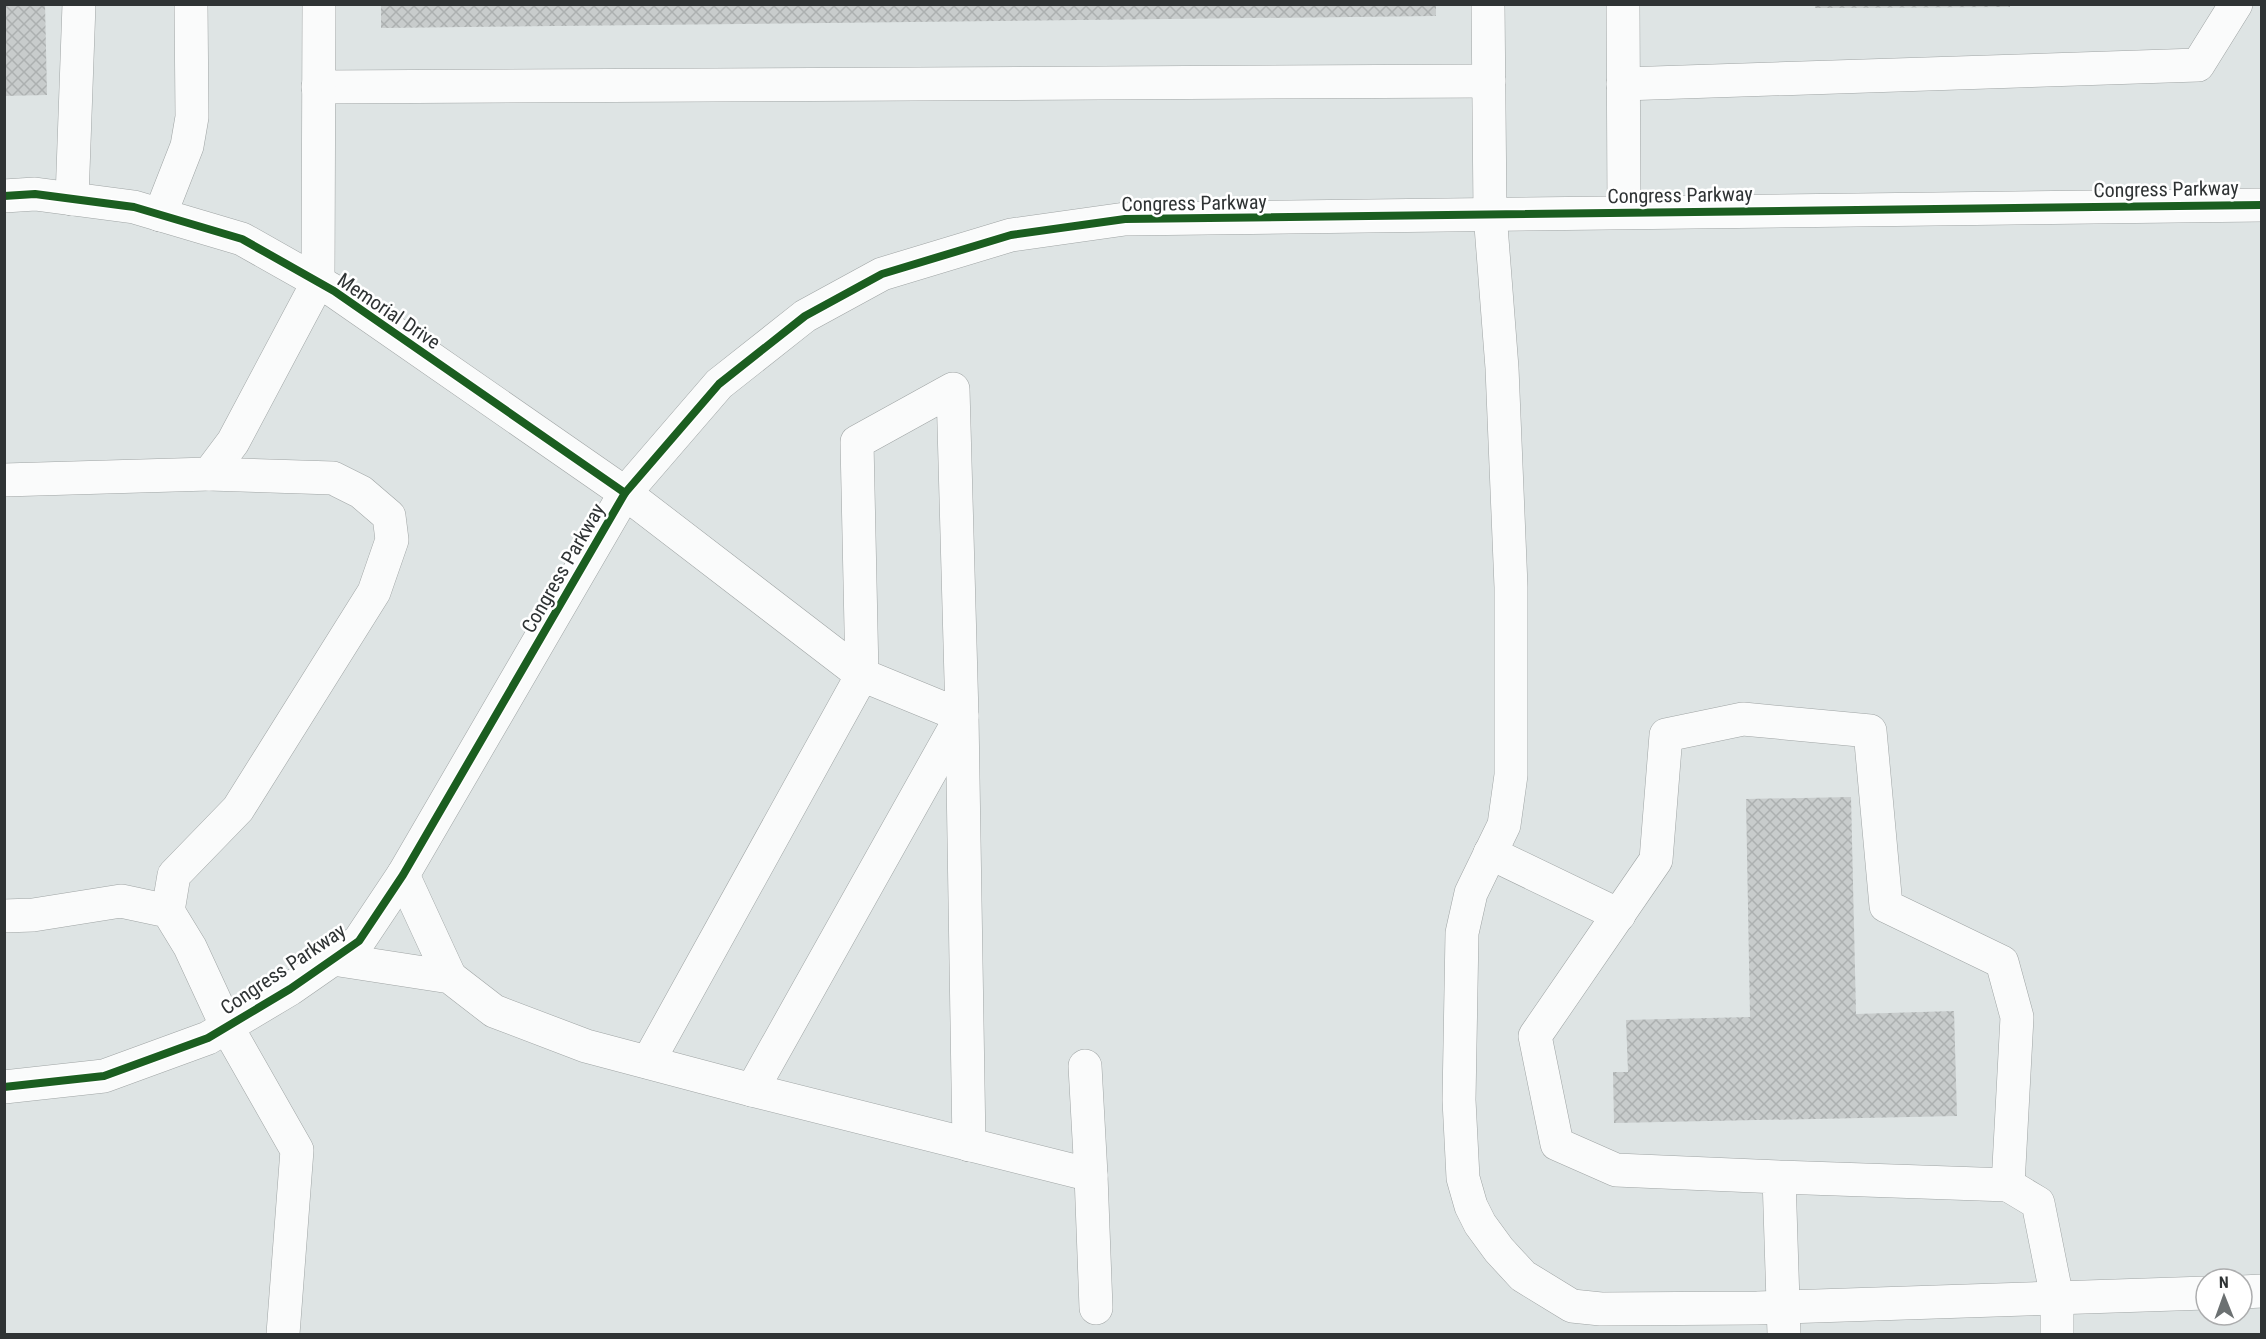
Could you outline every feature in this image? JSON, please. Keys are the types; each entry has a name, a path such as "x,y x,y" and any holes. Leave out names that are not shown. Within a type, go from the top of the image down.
{"street":[{"path":"72,199 79,4"},
{"path":"160,214 187,146 192,117 191,4"},
{"path":"209,474 233,442 318,282 318,4"},
{"path":"1488,4 1490,213 1502,368 1511,587 1511,775 1504,825 1471,893 1462,933 1459,1100 1463,1178 1471,1206 1480,1224 1499,1250 1524,1276 1572,1306 1601,1310 1784,1321 2057,1298 2194,1293"},
{"path":"1623,4 1624,212"},
{"path":"1623,84 2198,65 2236,4"},
{"path":"318,87 1489,81"},
{"name":"Memorial Drive","path":"4,196 35,194 134,207 242,239 334,291 625,494 862,675 962,716"},
{"name":"Congress Parkway","path":"4,1087 104,1076 208,1038 291,989 359,941 403,875 625,494 719,384 805,316 882,274 1011,235 1125,219 2262,205"},
{"path":"648,1062 862,675 856,442 953,389 962,716 969,1145"},
{"path":"4,480 209,474 333,478 361,492 389,516 392,540 374,591 238,809 174,876 168,911 190,947 227,1027 297,1150 283,1335"},
{"path":"752,1090 962,716"},
{"path":"2007,1185 2017,1017 2002,962 1886,906 1870,731 1743,719 1666,735 1656,860 1535,1035 1557,1144 1616,1170 2007,1185 2038,1203 2057,1298 2057,1335"},
{"path":"1490,852 1619,915"},
{"path":"403,875 450,978"},
{"path":"4,916 33,915 121,902 168,911"},
{"path":"333,959 450,978 494,1011 586,1046 1091,1175"},
{"path":"1085,1066 1096,1308"},
{"path":"1779,1177 1784,1321"}],"building":[{"path":"4,4 45,4 47,95 4,96"},
{"path":"381,4 1436,4 1436,16 381,28"},
{"path":"1815,4 2010,4 2010,7 1815,8"},
{"path":"1851,797 1856,1014 1954,1011 1957,1116 1614,1123 1613,1072 1628,1072 1626,1020 1750,1017 1746,799"}],"cycle path":[{"path":"4,196 35,194 134,207 242,239 334,291 625,493"},
{"path":"4,1087 104,1076 208,1038 290,989 359,941 403,875 625,493 719,384 805,316 882,274 1011,235 1125,219 2262,205"}]}
